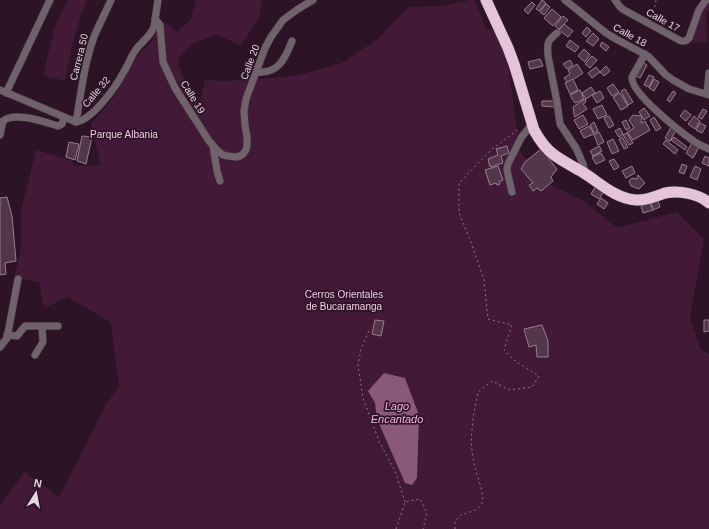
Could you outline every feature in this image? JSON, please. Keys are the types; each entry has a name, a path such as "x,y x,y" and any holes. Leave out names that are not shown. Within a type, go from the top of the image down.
{"highway":[{"path":"486,0 514,64 532,124 538,137 552,154 585,173 615,193 629,199 643,200 674,192 693,195 705,199 709,203"}],"street":[{"path":"50,0 3,92 76,122"},
{"name":"Carrera 50","path":"76,122 89,52 94,36 111,0"},
{"path":"155,19 158,0"},
{"name":"Calle 20","path":"246,150 247,137 244,125 244,111 246,99 265,48 276,28 283,20 313,0"},
{"name":"Calle 18","path":"565,0 616,40 648,56 666,75 680,85 708,94"},
{"name":"Calle 17","path":"615,0 624,10 681,41 686,41 689,38 702,5 706,0"},
{"name":"Calle 32","path":"76,122 89,116 105,100 125,72 135,51 149,36 155,19"},
{"name":"Calle 19","path":"155,19 160,25 163,62 168,75 213,146 223,154 232,157 240,156 246,150"},
{"path":"557,33 549,39 547,49 560,124 576,148 585,173"},
{"path":"257,72 270,71 277,67 287,54 292,41"},
{"path":"645,54 632,77 633,84 644,99 671,124 696,142 709,149"},
{"path":"708,94 709,74"},
{"path":"0,135 3,121 10,118 26,118 58,126 62,124 64,118"},
{"path":"512,192 507,169 508,164 521,138 532,124"},
{"path":"213,146 220,181"},
{"path":"0,347 7,336 18,279"},
{"path":"7,336 17,336 26,326 58,326"},
{"path":"35,354 43,342 42,326"}],"path":[{"path":"651,24 656,0"},
{"path":"456,529 455,522 459,517 479,507 482,503 482,496 474,466 471,444 472,422 478,392 492,381 510,390 532,387 539,376 514,361 504,350 512,325 488,319 484,280 459,213 458,183 492,149 520,128"},
{"path":"368,331 361,349 358,365 364,398 379,440 395,471 405,502 396,529"},
{"path":"405,502 420,499 427,513 423,529"}],"green space":[{"path":"71,0 87,0 74,40 65,81 43,75 55,27 66,2"},
{"name":"Cerros Orientales de Bucaramanga","path":"196,0 262,0 259,17 241,46 216,34 192,44 179,57 179,66 189,101 200,102 205,80 224,81 296,76 342,63 378,39 408,7 444,6 474,0 487,30 494,27 508,64 520,152 546,182 585,202 617,228 677,212 704,239 690,317 700,349 709,354 709,529 0,529 0,506 24,472 59,497 106,405 119,387 111,323 68,297 44,308 39,282 14,278 21,249 21,211 36,150 72,161 73,166 101,165 91,124 114,97 137,56 152,41 161,20 177,32 191,19"},
{"path":"707,3 709,3 709,10 706,15 708,42 691,43 700,13"}],"water":[{"name":"Lago Encantado","path":"384,373 405,378 419,415 417,478 412,485 405,483 377,419 375,403 368,391"}],"building":[{"path":"542,0 546,3 539,11 536,9"},
{"path":"532,2 535,5 528,14 524,10"},
{"path":"546,4 550,7 544,15 540,12"},
{"path":"552,9 561,17 553,26 544,18"},
{"path":"563,16 568,20 559,29 555,26"},
{"path":"564,24 573,31 568,37 559,30"},
{"path":"587,27 591,31 586,37 582,33"},
{"path":"593,33 599,39 593,46 586,41"},
{"path":"570,40 579,47 575,52 566,46"},
{"path":"602,42 609,47 606,51 600,46"},
{"path":"584,49 590,55 585,62 578,56"},
{"path":"592,56 597,60 590,68 585,64"},
{"path":"540,59 543,66 530,69 528,62"},
{"path":"570,60 573,65 567,69 563,64"},
{"path":"642,62 647,65 640,78 634,75"},
{"path":"577,64 583,73 568,83 564,78 570,74 568,70"},
{"path":"606,66 610,71 604,76 600,72"},
{"path":"596,67 600,72 592,78 588,73"},
{"path":"649,75 654,77 649,87 644,85"},
{"path":"573,79 578,90 570,94 565,83"},
{"path":"654,79 659,82 654,91 649,88"},
{"path":"613,84 619,92 612,96 607,88"},
{"path":"591,87 595,93 586,99 582,93"},
{"path":"625,89 633,102 628,105 621,91"},
{"path":"580,90 584,99 575,103 570,95"},
{"path":"600,91 604,98 597,103 592,95"},
{"path":"673,91 676,93 670,102 667,100"},
{"path":"620,93 628,106 621,110 613,97"},
{"path":"585,99 586,102 583,104 587,109 575,117 573,107"},
{"path":"542,101 554,101 554,107 542,106"},
{"path":"602,105 607,115 598,119 593,109"},
{"path":"644,108 650,116 644,120 639,112"},
{"path":"703,109 707,111 702,119 698,117"},
{"path":"685,110 691,115 686,121 680,116"},
{"path":"583,115 588,124 579,129 574,120"},
{"path":"633,115 642,116 641,123 645,121 650,130 633,140 627,132 634,128 629,120"},
{"path":"609,116 614,125 609,128 604,118"},
{"path":"694,116 700,121 695,129 688,124"},
{"path":"654,117 661,128 656,131 650,120"},
{"path":"626,120 630,128 626,130 622,122"},
{"path":"594,122 598,131 594,133 590,125"},
{"path":"700,123 706,126 702,133 696,130"},
{"path":"589,126 594,134 584,138 580,131"},
{"path":"671,127 676,130 670,141 665,138"},
{"path":"620,128 623,134 619,137 615,131"},
{"path":"599,132 604,142 598,145 594,135"},
{"path":"627,133 633,143 629,145 623,135"},
{"path":"82,136 92,137 86,164 77,161"},
{"path":"622,137 628,147 624,149 619,139"},
{"path":"674,137 687,147 685,150 671,140"},
{"path":"613,139 619,151 612,154 607,142"},
{"path":"666,140 678,150 675,154 663,144"},
{"path":"69,142 79,144 75,160 66,157"},
{"path":"692,143 699,147 693,158 686,153"},
{"path":"507,146 509,153 501,156 503,163 490,167 488,159 498,155 496,149"},
{"path":"599,146 602,151 593,156 590,151"},
{"path":"541,149 557,169 551,177 553,181 541,191 537,188 533,191 529,185 533,183 521,169 525,162"},
{"path":"601,153 605,160 596,164 592,157"},
{"path":"705,156 709,158 709,166 702,163"},
{"path":"614,159 619,167 614,170 609,161"},
{"path":"682,164 687,166 684,174 679,172"},
{"path":"498,166 503,180 499,182 500,184 497,185 496,183 490,185 485,170"},
{"path":"632,166 635,173 626,178 622,171"},
{"path":"695,166 701,169 697,180 690,177"},
{"path":"638,175 645,183 639,189 631,186 629,181 632,178 637,179"},
{"path":"597,184 605,189 599,199 591,194"},
{"path":"7,197 12,216 16,261 5,263 6,274 0,275 0,198"},
{"path":"601,198 608,203 604,209 597,204"},
{"path":"658,201 660,207 653,210 651,203"},
{"path":"650,203 653,210 643,213 641,206"},
{"path":"375,320 384,321 381,336 372,334"},
{"path":"704,320 709,320 709,331 704,332"},
{"path":"542,325 548,341 548,357 537,357 536,345 529,347 524,329"}],"park label":[{"name":"Parque Albania","path":"124,134"}]}
